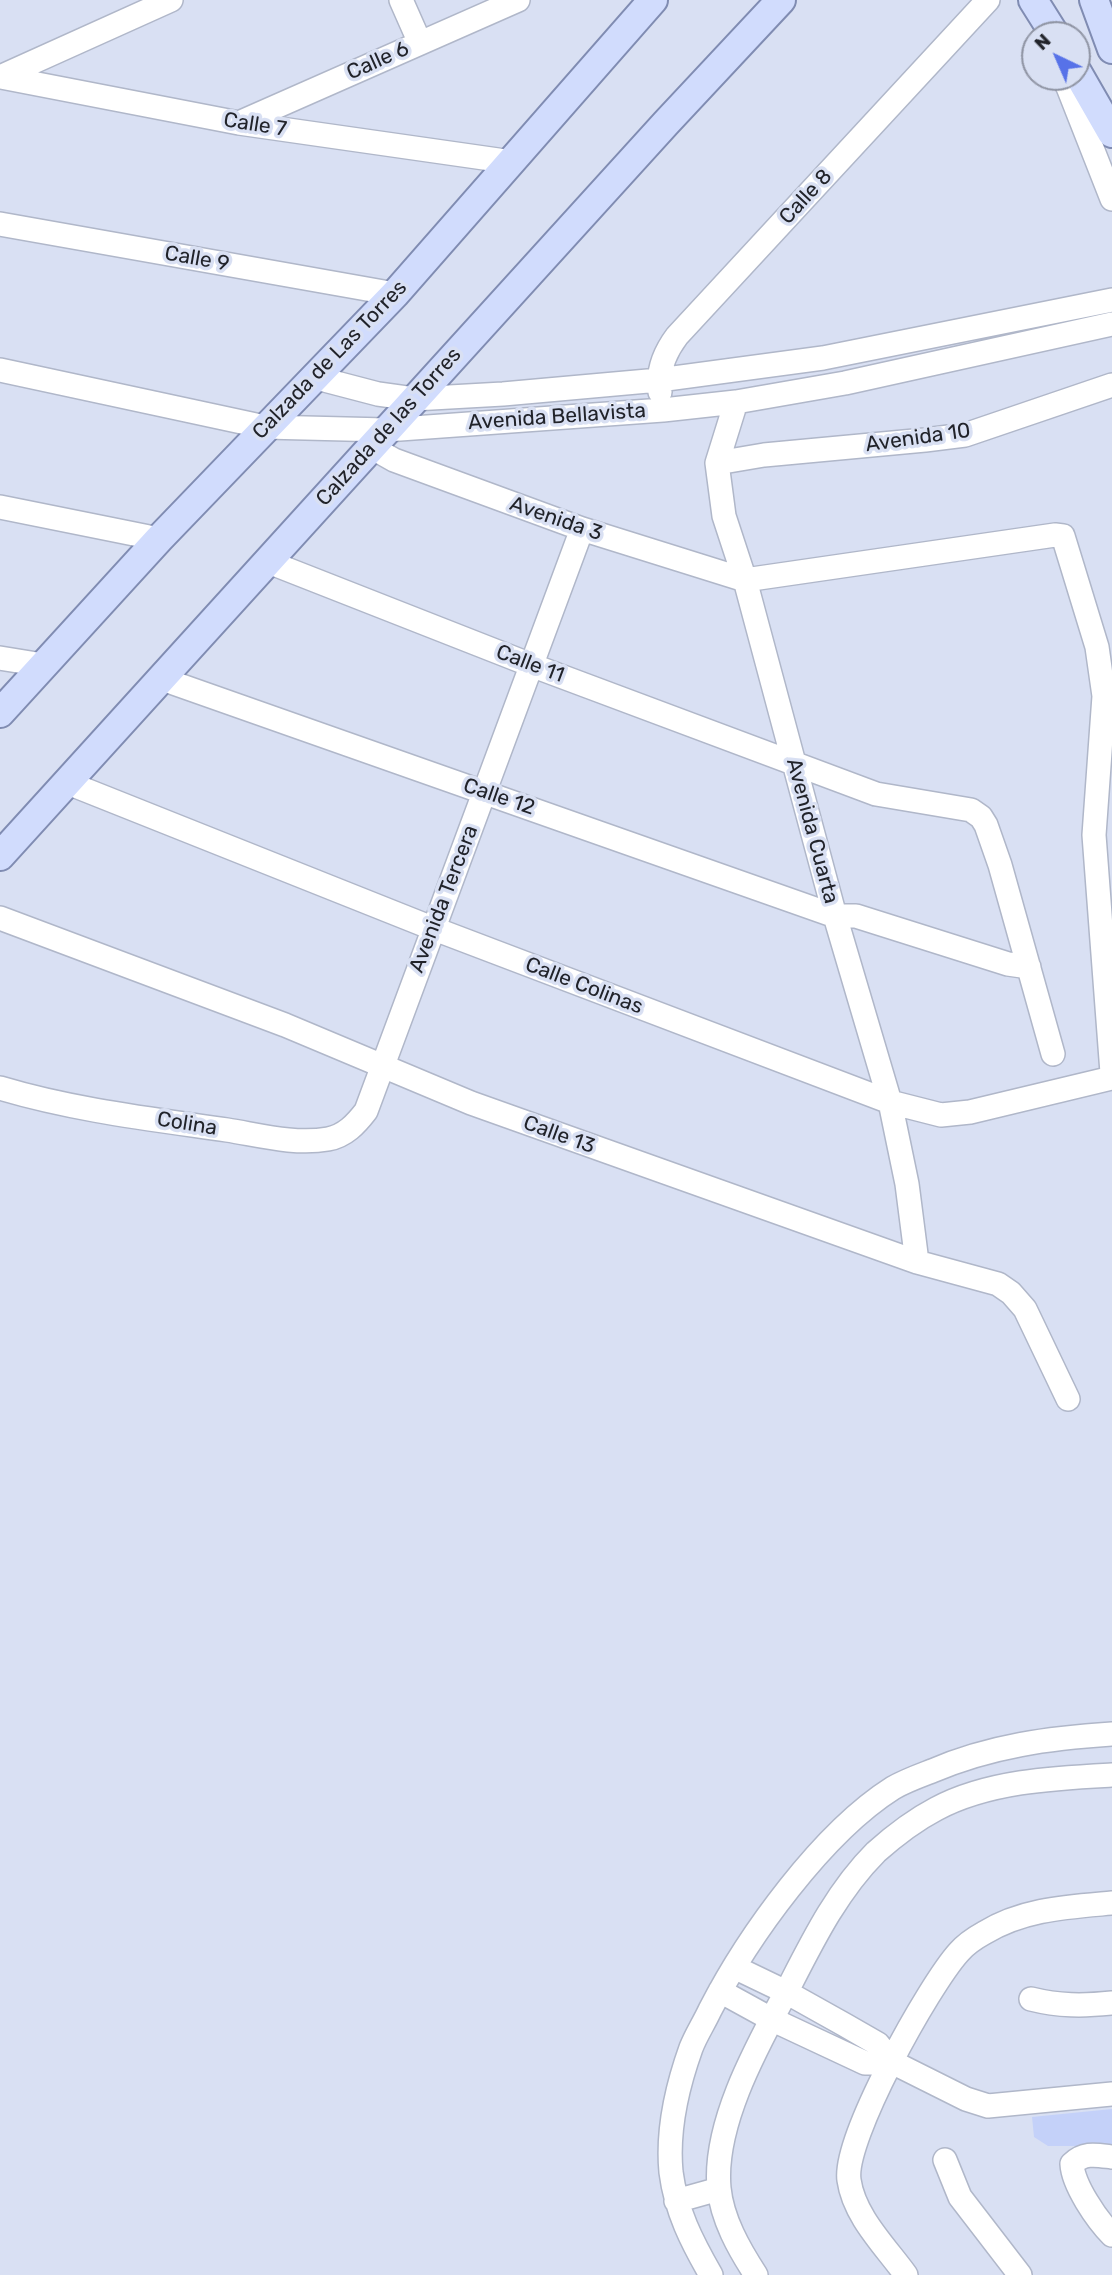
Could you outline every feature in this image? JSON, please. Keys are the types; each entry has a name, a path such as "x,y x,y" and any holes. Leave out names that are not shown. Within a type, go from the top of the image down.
{"main road":[{"name":"Calzada de Las Torres","path":"0,713 159,539 394,294 653,0"},
{"name":"Calzada de las Torres","path":"0,856 266,561 781,0"},
{"path":"1033,0 1045,21"},
{"path":"1094,0 1112,49"},
{"path":"1088,91 1112,133"}],"street":[{"path":"0,77 171,0"},
{"path":"401,0 420,43"},
{"name":"Calle 6","path":"239,124 518,0"},
{"name":"Calle 8","path":"663,410 659,380 667,349 677,336 988,0"},
{"name":"Calle 7","path":"0,77 239,124 512,162"},
{"path":"1070,91 1112,199"},
{"name":"Calle 9","path":"0,224 394,294"},
{"name":"Avenida Bellavista","path":"313,377 378,394 414,399 659,380 823,358 1112,300"},
{"name":"Avenida Bellavista","path":"0,370 265,427 378,439 736,402 845,383 1112,324"},
{"name":"Avenida 10","path":"717,463 764,455 965,435 1112,385"},
{"name":"Avenida Cuarta","path":"736,402 717,463 724,516 745,580 835,916 890,1102 907,1184 917,1262"},
{"name":"Avenida 3","path":"378,439 394,460 582,529 745,580"},
{"path":"0,507 159,539"},
{"name":"Avenida Tercera","path":"366,1111 582,529"},
{"path":"745,580 1063,536 1097,647 1104,696 1094,835 1112,1076"},
{"name":"Calle 11","path":"266,561 531,665 876,794 971,810 981,817 986,825 1029,967"},
{"path":"0,658 43,665"},
{"name":"Calle 12","path":"162,679 835,916 856,916 1008,964 1029,967"},
{"name":"Calle Colinas","path":"68,783 432,928 890,1102 941,1115 960,1113 1112,1076"},
{"name":"Calle 13","path":"0,918 285,1025 471,1103 917,1262 998,1284 1011,1293 1025,1309 1068,1399"},
{"path":"1029,967 1053,1054"},
{"name":"Colina","path":"0,1088 173,1123 296,1140 329,1139 340,1135 366,1111"},
{"path":"711,2275 684,2226 676,2201 671,2170 671,2138 677,2091 692,2046 720,1991 774,1909 804,1871 860,1814 894,1787 959,1759 1025,1742 1112,1734"},
{"path":"756,2275 729,2227 719,2189 726,2126 743,2078 825,1917 876,1853 898,1834 938,1808 991,1789 1051,1778 1112,1775"},
{"path":"906,2275 853,2200 849,2162 855,2142 892,2062 926,1999 960,1951 1007,1920 1041,1910 1112,1903"},
{"path":"734,1967 786,1992 878,2043 892,2062 966,2099 988,2106 1112,2094"},
{"path":"720,1991 771,2019 865,2063 892,2062"},
{"path":"1031,1999 1052,2005 1112,2003"},
{"path":"833,2047 842,2038 845,2025"},
{"path":"1112,2157 1089,2154 1078,2158 1072,2164 1076,2181 1102,2225 1112,2235"},
{"path":"945,2160 960,2197 1020,2275"},
{"path":"676,2201 719,2189"}],"shaded area":[{"path":"1112,2109 1112,2146 1048,2146 1034,2137 1032,2117"}]}
